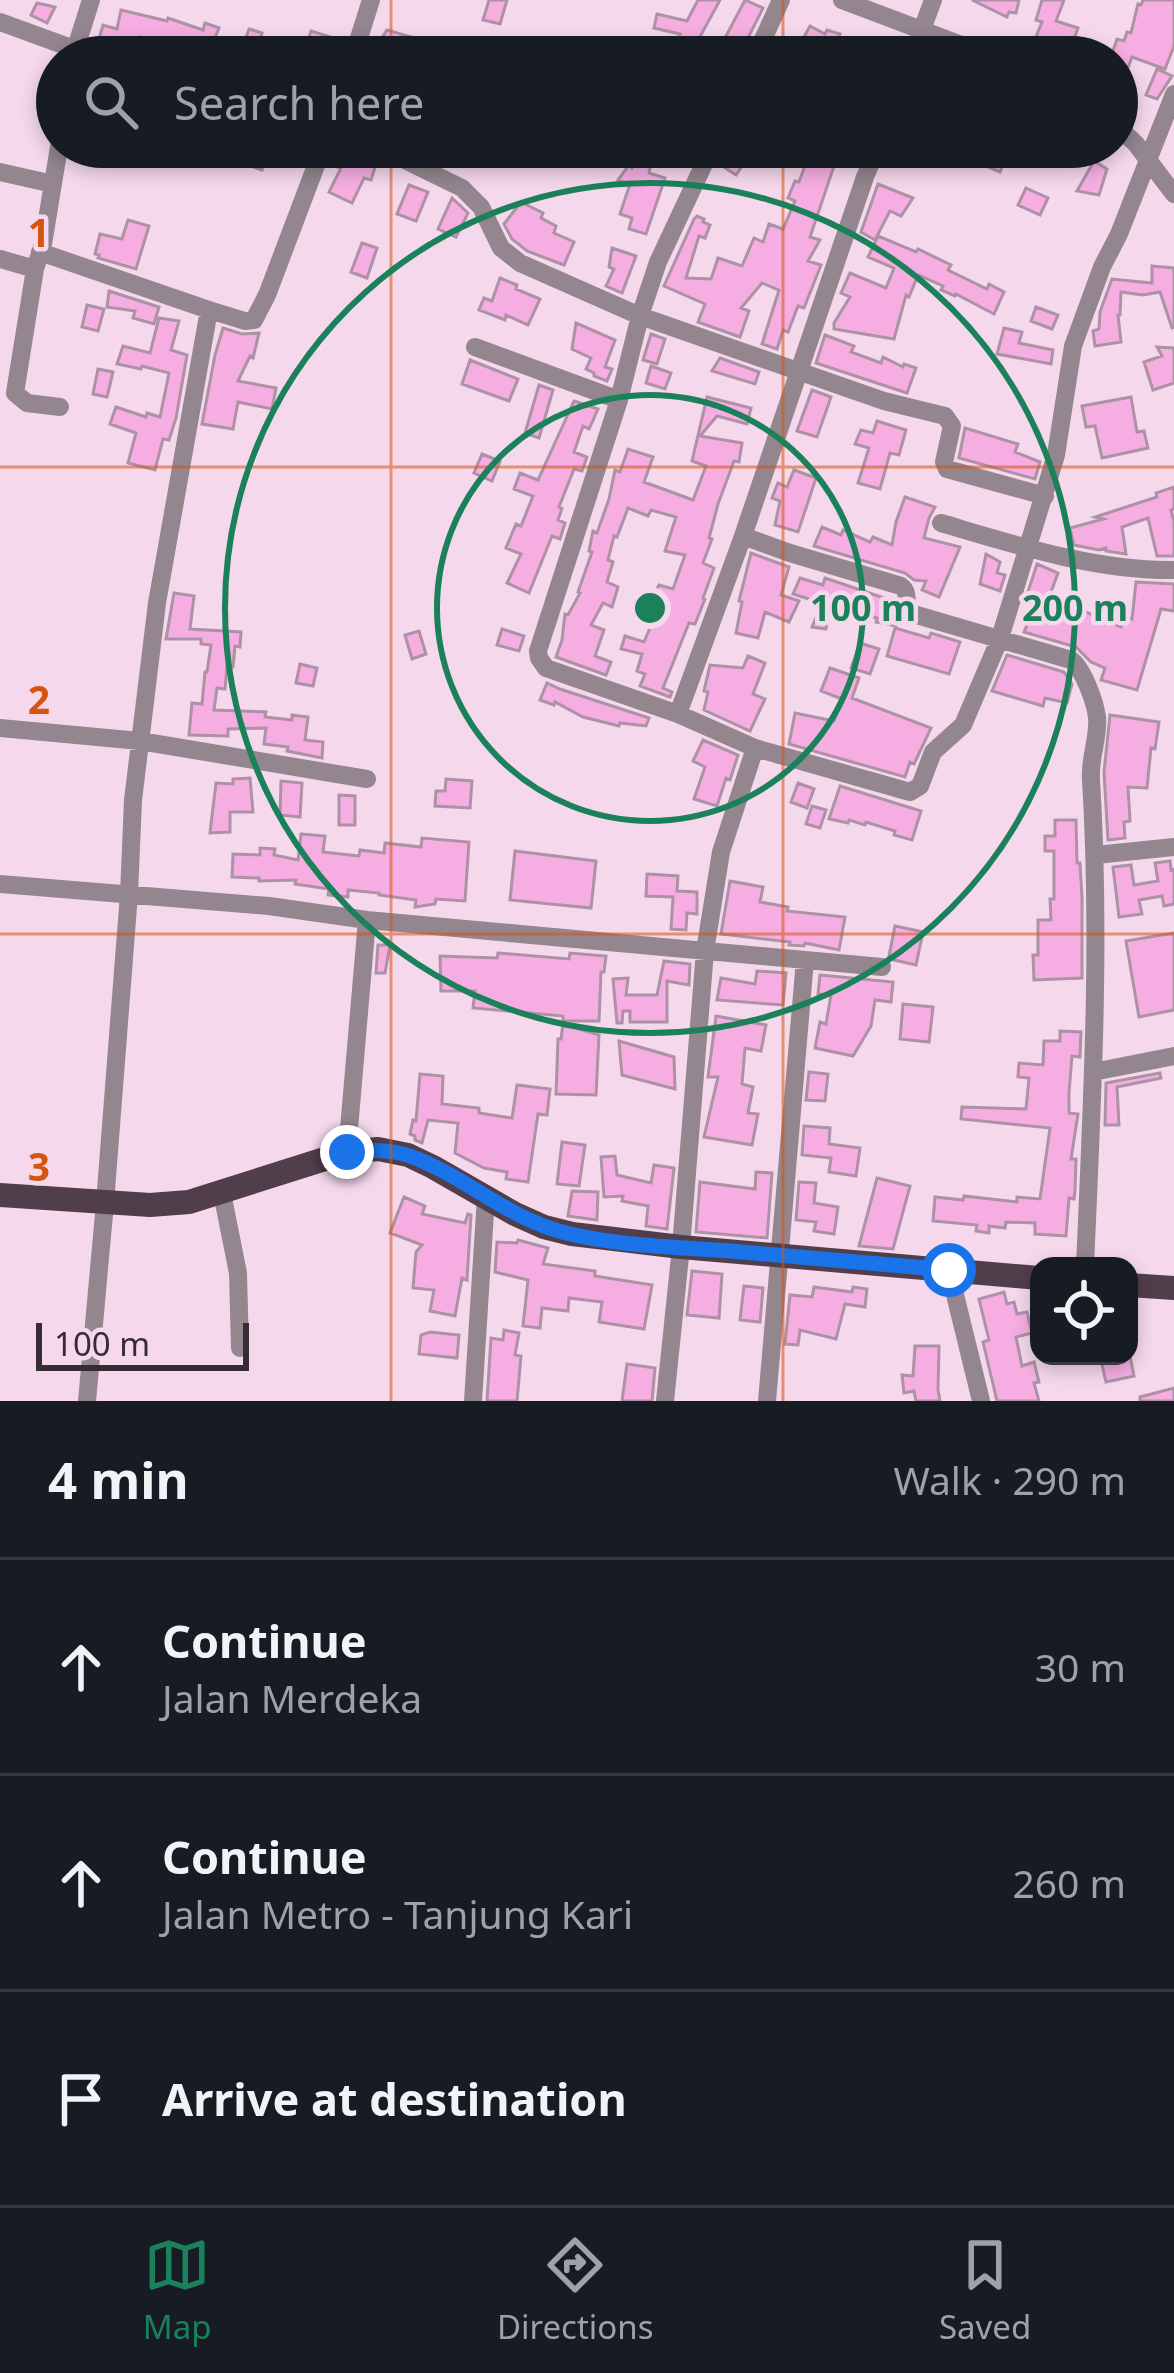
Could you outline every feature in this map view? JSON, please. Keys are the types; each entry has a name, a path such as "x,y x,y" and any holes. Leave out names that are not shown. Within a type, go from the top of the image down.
{"main road":[{"path":"0,1195 150,1205 189,1202 347,1152 378,1149 408,1155 544,1227 572,1234 1030,1277"},
{"path":"1138,1286 1174,1288"}],"street":[{"path":"80,36 91,0"},
{"path":"360,36 371,0"},
{"path":"765,36 781,0"},
{"path":"842,0 938,36"},
{"path":"920,36 933,0"},
{"path":"0,22 36,38"},
{"path":"702,168 658,262 538,658 546,668 678,714 755,748 903,792 916,790 933,752 963,725 1000,638 1057,455 1073,346 1174,94"},
{"path":"1138,147 1174,194"},
{"path":"56,168 15,393 27,403 60,407"},
{"path":"0,259 38,261 245,321 257,316 314,168"},
{"path":"421,168 462,188 481,207 508,256 520,263 640,316 884,401 945,416 952,426 944,462 947,469 1045,496"},
{"path":"678,714 870,168"},
{"path":"0,172 53,184"},
{"path":"86,1401 133,800 157,603 209,310"},
{"path":"476,347 619,400"},
{"path":"940,523 1029,549 1138,571 1174,570"},
{"path":"742,536 901,586 910,613 1071,660 1082,670 1097,718 1090,772 1096,855 1084,1257"},
{"path":"0,728 140,741 367,778"},
{"path":"664,1401 705,951 721,852 755,748"},
{"path":"1096,855 1174,847"},
{"path":"0,884 269,906 368,920 882,968"},
{"path":"347,1152 368,920"},
{"path":"767,1401 805,960"},
{"path":"1093,1072 1174,1056"},
{"path":"222,1193 238,1274 240,1348"},
{"path":"473,1401 486,1197"},
{"path":"949,1270 981,1401"}],"building":[{"path":"489,0 507,0 500,24 483,20"},
{"path":"698,0 720,0 700,36 679,36 654,28 657,14 687,21"},
{"path":"745,0 763,8 749,36 726,36"},
{"path":"972,0 1019,0 1016,13 1009,12 1007,17"},
{"path":"1042,0 1064,0 1056,21 1078,28 1075,36 1036,36 1042,22 1036,20"},
{"path":"1143,0 1174,0 1174,46 1165,69 1138,59 1138,36 1126,36"},
{"path":"37,3 55,7 47,23 31,15"},
{"path":"121,10 203,30 205,23 219,28 216,36 100,36 103,25 117,29"},
{"path":"810,26 825,34 827,30 840,34 839,36 805,36"},
{"path":"1157,69 1172,76 1157,99 1146,95"},
{"path":"341,168 375,168 352,203 329,192"},
{"path":"627,168 650,168 649,173 665,178 646,234 629,229 632,218 620,214 630,184 618,180"},
{"path":"804,168 833,168 810,237 820,240 808,261 821,265 804,308 798,306 777,349 762,344 779,290 762,283 741,308 749,311 740,337 698,322 705,304 664,286 694,219 697,216 710,225 705,238 699,236 686,278 711,279 718,258 742,266 754,238 763,242 769,224 783,229 795,201 788,198 795,181 799,182"},
{"path":"1090,168 1107,169 1099,195 1077,191"},
{"path":"878,184 913,198 901,216 890,211 875,240 861,232"},
{"path":"409,185 428,192 416,221 397,214"},
{"path":"1026,188 1048,198 1040,215 1018,205"},
{"path":"452,198 468,213 456,237 438,229"},
{"path":"521,202 543,213 541,218 556,226 554,233 574,242 564,265 527,251 512,239 504,224"},
{"path":"128,220 149,226 136,269 95,254 100,234 122,239"},
{"path":"878,236 918,249 951,265 948,270 1004,292 994,314 918,275 909,297 906,295 894,339 834,329 850,297 841,293 850,273 886,288 894,268 868,257"},
{"path":"362,243 377,248 367,278 351,272"},
{"path":"612,248 636,256 622,293 606,286 614,269 609,267"},
{"path":"1152,266 1174,268 1174,327 1160,292 1121,292 1121,342 1095,346 1093,331 1099,329 1112,279 1152,283"},
{"path":"500,278 540,299 528,325 479,310 484,298 492,301"},
{"path":"109,291 159,307 154,324 133,318 135,311 107,307"},
{"path":"87,305 104,309 98,331 82,327"},
{"path":"1036,307 1058,315 1052,329 1031,321"},
{"path":"159,318 179,321 171,350 187,355 176,418 169,440 163,439 155,470 128,463 136,433 110,424 116,407 160,417 169,373 117,364 123,346 150,353"},
{"path":"576,323 615,340 605,367 612,369 607,381 586,369 591,358 572,349"},
{"path":"223,328 259,333 253,358 250,356 238,381 276,388 272,409 238,402 233,429 202,424"},
{"path":"1004,328 1022,332 1019,343 1053,350 1051,364 997,354"},
{"path":"651,334 665,339 657,364 643,360"},
{"path":"825,335 881,363 883,357 916,368 907,393 816,363"},
{"path":"1157,347 1174,348 1174,383 1153,390 1144,362 1162,356"},
{"path":"720,358 759,372 755,384 712,371"},
{"path":"470,360 518,379 509,401 462,384"},
{"path":"651,366 671,373 665,389 646,383"},
{"path":"98,369 113,372 107,397 93,394"},
{"path":"539,385 553,390 539,438 525,433"},
{"path":"812,390 831,397 817,437 797,431"},
{"path":"707,397 751,408 747,424 717,416 700,436 742,443 739,462 734,461 718,504 703,563 714,568 705,599 695,624 689,623 663,688 672,692 670,697 640,686 645,674 637,671 642,654 621,649 625,636 644,642 657,611 646,608 659,585 673,589 685,555 665,551 676,517 651,510 648,516 628,508 614,536 607,582 618,587 612,607 603,603 591,625 604,630 595,656 611,662 606,675 556,657 565,614 580,593 593,531 597,533 615,470 620,472 628,449 653,457 644,482 693,500 706,466 692,461"},
{"path":"1131,397 1137,432 1144,431 1148,448 1102,458 1095,426 1086,427 1082,406"},
{"path":"574,401 598,409 589,429 583,426 574,452 587,457 582,471 574,469 559,507 558,520 565,523 560,539 552,536 529,593 507,583 521,554 506,548 533,496 514,489 520,473 538,480"},
{"path":"877,421 906,430 899,455 890,453 880,489 858,483 869,448 855,444 861,430 873,433"},
{"path":"965,428 1018,444 1015,452 1040,462 1035,479 959,458"},
{"path":"482,454 500,461 492,481 474,473"},
{"path":"794,470 816,478 798,532 775,525 780,501 772,498 778,483 787,487"},
{"path":"1174,487 1174,556 1157,556 1148,518 1122,527 1126,554 1074,545 1070,528 1103,519 1095,517"},
{"path":"905,497 935,507 924,538 960,547 939,597 922,590 926,581 814,546 822,527 892,545"},
{"path":"751,553 789,567 781,595 799,601 789,622 765,612 758,638 736,633"},
{"path":"986,554 1000,562 997,573 1005,575 1000,591 980,584"},
{"path":"1037,564 1058,573 1047,603 1027,595"},
{"path":"800,578 823,585 825,578 893,601 896,626 855,612 851,618 828,611 826,629 812,627 822,603 793,594"},
{"path":"1136,582 1174,584 1174,611 1161,609 1137,690 1101,680 1105,668 1076,647 1024,632 1035,606 1079,609 1121,627 1124,616 1132,619"},
{"path":"174,593 194,596 190,629 241,632 233,667 227,667 225,689 217,688 214,710 266,712 265,717 292,720 292,715 308,717 305,740 323,742 322,758 264,744 266,728 228,729 228,736 189,735 192,703 202,704 211,645 201,644 201,639 166,639"},
{"path":"895,628 960,642 949,674 887,656"},
{"path":"502,629 524,636 519,651 497,645"},
{"path":"419,631 426,654 412,659 405,635"},
{"path":"860,643 879,649 870,674 851,668"},
{"path":"1007,655 1064,672 1072,684 1067,703 1045,698 1043,706 992,691"},
{"path":"748,656 765,663 753,694 765,699 750,731 704,710 710,665 743,668"},
{"path":"300,664 317,668 313,686 296,683"},
{"path":"830,668 859,678 852,698 931,728 905,777 789,744 795,713 834,721 842,699 821,691"},
{"path":"547,683 649,718 646,726 619,726 540,700"},
{"path":"1110,715 1159,722 1147,788 1128,787 1130,821 1124,822 1125,838 1108,840 1104,772"},
{"path":"703,740 738,755 717,806 694,799 705,767 693,761"},
{"path":"250,778 253,812 230,812 230,832 210,833 216,783"},
{"path":"446,779 472,781 470,808 435,806 436,791 445,791"},
{"path":"281,781 302,783 300,817 280,815"},
{"path":"798,783 814,789 807,808 791,802"},
{"path":"840,786 921,811 912,840 866,822 829,819"},
{"path":"339,795 355,796 355,825 339,825"},
{"path":"812,806 826,810 820,828 806,824"},
{"path":"1055,820 1076,820 1082,978 1034,980 1038,920 1051,920 1050,899 1054,899 1054,851 1045,851 1045,836 1055,836"},
{"path":"301,834 325,836 323,852 359,856 360,850 384,853 385,843 421,847 422,838 469,842 465,901 436,899 435,904 415,907 416,900 379,893 348,890 348,897 328,895 329,889 295,884 296,880 232,877 233,854 260,855 260,848 275,849 274,855 298,860"},
{"path":"515,851 596,861 591,908 510,900"},
{"path":"1170,861 1174,904 1164,906 1162,896 1139,900 1142,914 1119,917 1113,867 1131,865 1134,885 1158,881 1155,863"},
{"path":"647,874 678,876 677,891 697,892 697,914 687,913 686,930 671,929 673,897 646,896"},
{"path":"730,881 763,887 760,902 788,907 787,911 845,917 839,950 721,934"},
{"path":"895,926 923,932 916,965 889,956"},
{"path":"1174,933 1174,1010 1139,1017 1126,941"},
{"path":"378,945 390,945 385,973 376,973"},
{"path":"498,953 569,959 570,953 606,956 599,1021 563,1021 563,1016 473,1008 475,991 441,991 440,956 497,958"},
{"path":"664,961 690,964 689,985 667,981 667,1022 630,1022 630,1011 623,1011 622,1023 617,1023 613,979 628,978 626,995 657,995"},
{"path":"757,971 786,973 783,1005 717,1000 721,978 755,984"},
{"path":"820,975 893,982 891,1002 875,1000 871,1026 853,1056 815,1048 831,995 818,994"},
{"path":"903,1004 933,1007 929,1042 900,1039"},
{"path":"716,1016 766,1025 761,1051 745,1048 742,1084 753,1087 748,1113 758,1114 752,1145 704,1137 718,1077 708,1077"},
{"path":"563,1024 599,1035 596,1095 556,1094"},
{"path":"1060,1031 1081,1032 1080,1057 1072,1056 1069,1093 1069,1113 1078,1114 1071,1159 1076,1159 1075,1190 1074,1199 1069,1198 1066,1236 1035,1234 1035,1223 1006,1222 1005,1228 989,1226 989,1233 976,1231 977,1225 933,1221 935,1197 1040,1199 1050,1128 961,1119 962,1107 1026,1109 1029,1078 1018,1077 1019,1063 1043,1065 1044,1041 1060,1041"},
{"path":"619,1041 674,1057 675,1089 622,1075"},
{"path":"809,1072 828,1074 825,1101 806,1100"},
{"path":"1160,1073 1161,1078 1117,1087 1119,1125 1105,1125 1106,1083"},
{"path":"420,1074 443,1076 442,1104 512,1118 517,1085 550,1089 547,1115 538,1114 528,1182 506,1179 507,1172 484,1168 455,1153 458,1123 428,1120 422,1143 415,1140 410,1134 416,1121"},
{"path":"804,1126 830,1128 829,1144 860,1148 856,1176 829,1172 831,1158 802,1155"},
{"path":"562,1142 585,1145 579,1186 557,1184"},
{"path":"615,1156 617,1175 651,1183 654,1165 674,1168 667,1229 646,1226 648,1206 622,1201 623,1196 604,1197 601,1157"},
{"path":"756,1172 772,1173 767,1238 696,1232 700,1182 755,1189"},
{"path":"877,1178 910,1186 893,1249 859,1246"},
{"path":"799,1182 816,1183 814,1203 838,1207 834,1234 814,1231 816,1222 796,1220"},
{"path":"572,1191 598,1192 597,1220 568,1216"},
{"path":"404,1197 425,1206 422,1214 465,1223 471,1215 467,1280 462,1278 455,1316 430,1311 434,1290 413,1288 416,1252 422,1245 390,1233"},
{"path":"518,1240 548,1248 543,1264 652,1285 644,1329 599,1322 602,1302 569,1298 568,1311 542,1308 540,1328 523,1326 528,1280 495,1272 497,1242"},
{"path":"692,1271 722,1274 719,1318 687,1315"},
{"path":"744,1286 763,1288 760,1322 740,1320"},
{"path":"814,1287 867,1289 865,1307 845,1304 836,1339 800,1330 798,1345 785,1344 790,1295 812,1297"},
{"path":"1004,1292 1017,1314 1027,1312 1030,1334 1016,1337 1022,1366 1035,1365 1039,1401 997,1401 979,1299"},
{"path":"504,1330 519,1333 517,1401 487,1401 491,1338 503,1340"},
{"path":"421,1335 459,1335 457,1358 419,1354"},
{"path":"915,1346 939,1346 940,1401 916,1401 914,1391 904,1393 902,1375 913,1376"},
{"path":"627,1364 655,1368 652,1401 622,1401"},
{"path":"1102,1365 1132,1365 1134,1376 1106,1382"},
{"path":"1174,1388 1174,1401 1140,1401 1140,1397"}],"route":[{"path":"347,1152 378,1149 408,1155 514,1214 572,1234 949,1270"}]}
